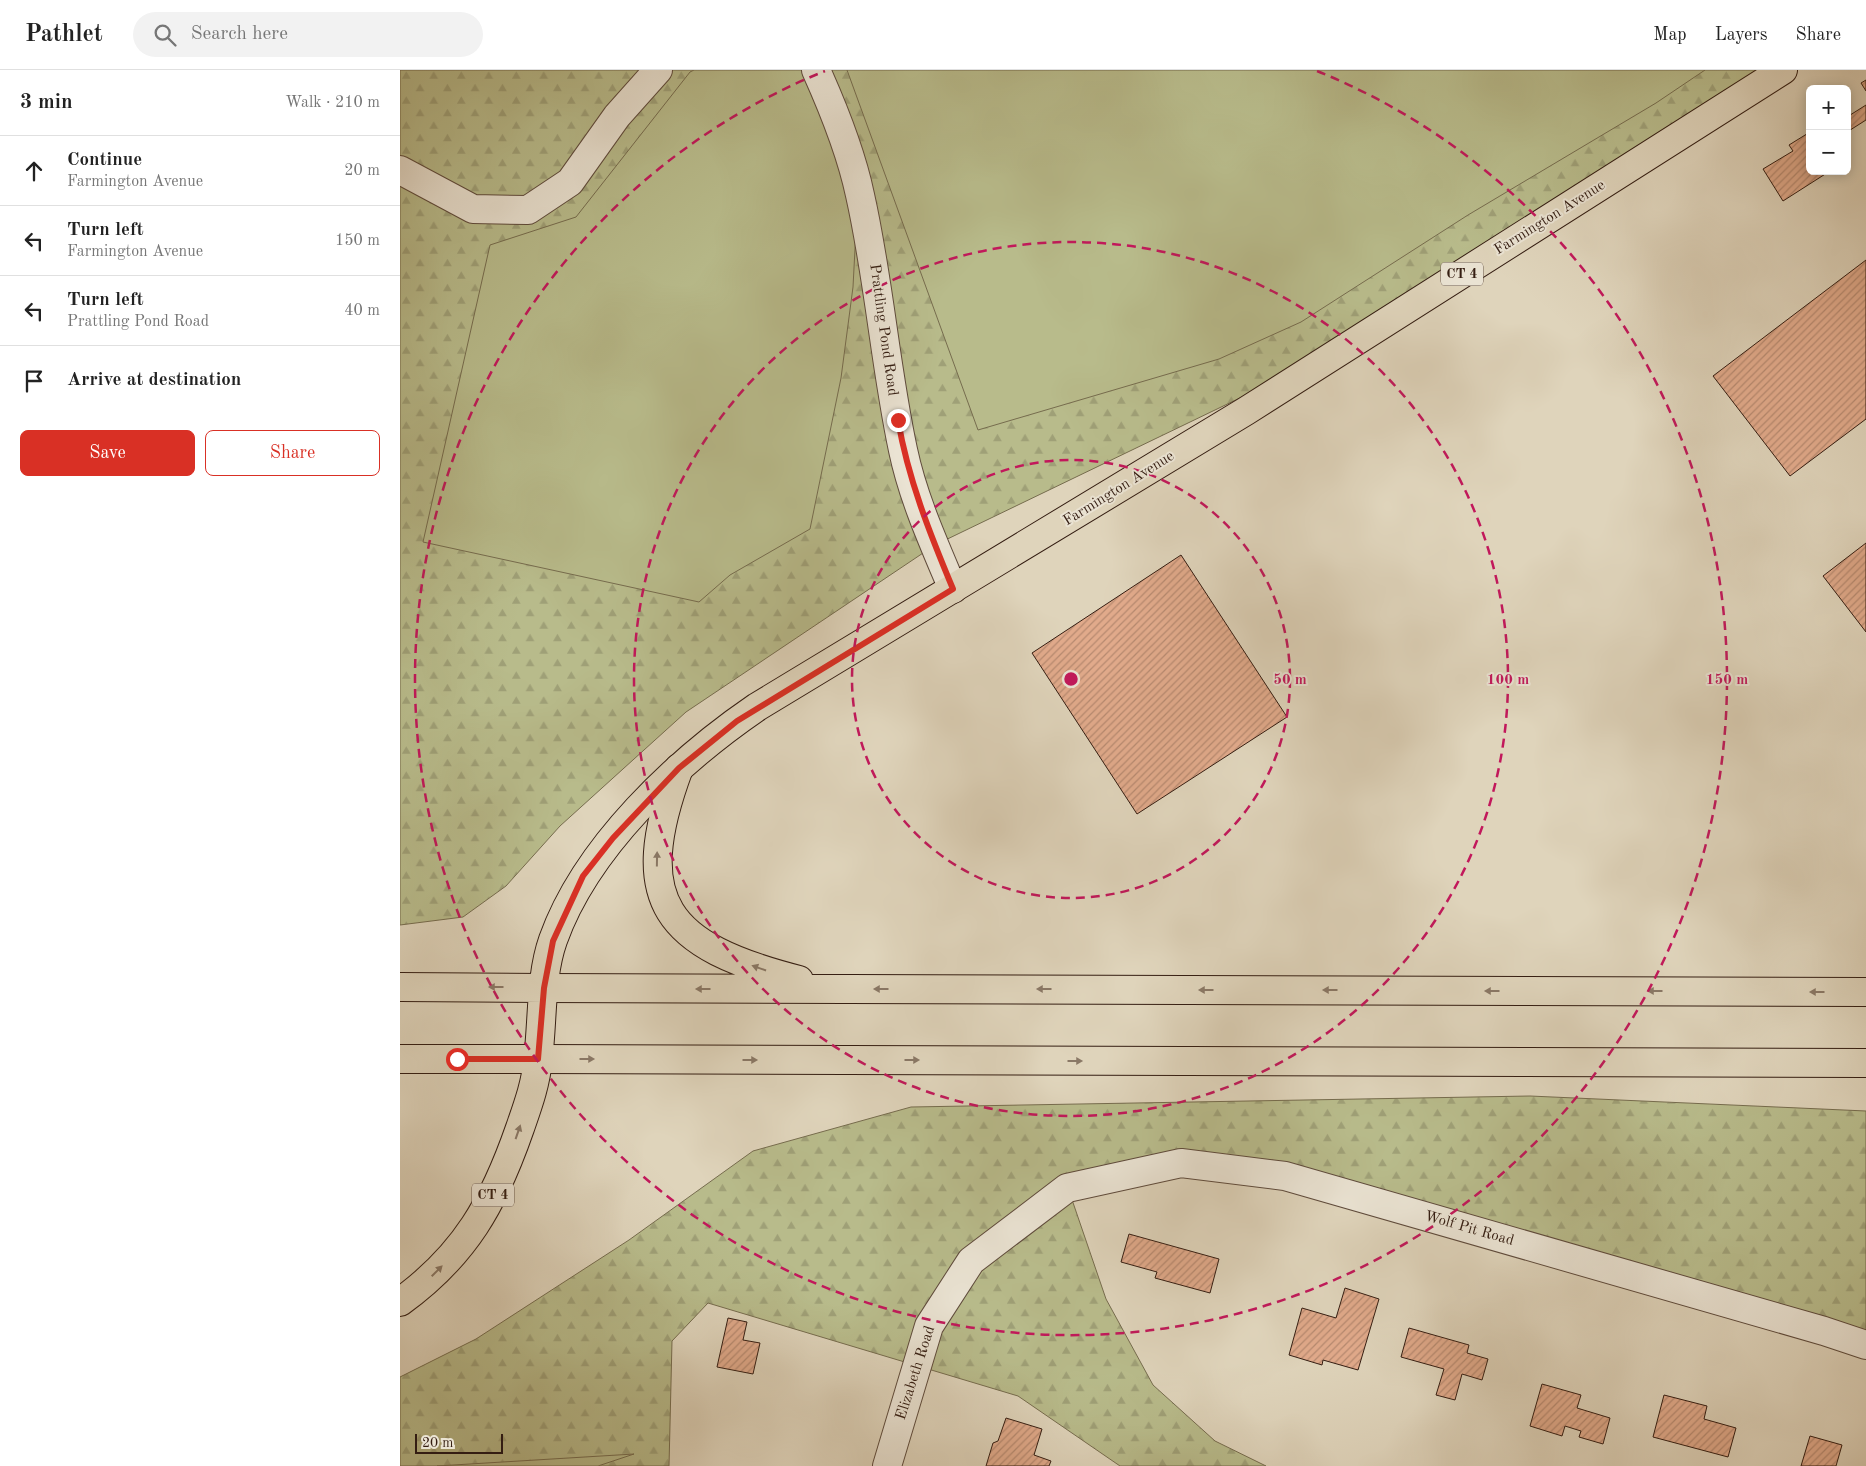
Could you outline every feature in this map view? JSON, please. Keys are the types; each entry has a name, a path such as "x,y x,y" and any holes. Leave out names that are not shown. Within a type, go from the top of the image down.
{"main road":[{"name":"Farmington Avenue","path":"538,1059 544,988 553,941 583,876 613,838 679,768 707,743 757,708 1246,411 1783,70"},
{"path":"679,768 663,817 656,860 661,895 674,920 687,932 705,944 753,966 792,978 840,989"},
{"path":"400,987 1866,992"},
{"path":"400,1058 1866,1063"},
{"name":"CT 4","path":"400,1302 452,1255 483,1215 516,1140 533,1090 538,1059"}],"street":[{"path":"400,170 473,209 528,210 570,182 617,116 658,70"},
{"name":"Prattling Pond Road","path":"816,70 843,136 860,193 872,255 903,452 918,500 953,589"},
{"name":"Wolf Pit Road","path":"1067,1188 1180,1163 1285,1176 1815,1328 1866,1345"},
{"name":"Elizabeth Road","path":"887,1466 929,1326 971,1261 1067,1188"}],"green space":[{"path":"400,70 1784,70 1356,342 935,545 686,712 560,826 506,886 463,917 400,925"},
{"path":"694,70 804,70 844,167 856,230 853,287 841,378 810,529 730,575 699,602 423,542 490,245 576,217 690,72"},
{"path":"847,70 1705,70 1656,103 1468,215 1301,322 1219,359 978,430"},
{"path":"1530,1096 1866,1111 1866,1345 1824,1331 1181,1163 1068,1188 1106,1299 1153,1385 1215,1441 1266,1466 1120,1466 1018,1396 708,1303 672,1341 669,1466 400,1466 400,1377 476,1339 629,1240 753,1151 911,1107"},
{"path":"634,1454 598,1466 437,1466"}],"building":[{"path":"1866,80 1866,91 1861,83"},
{"path":"1866,105 1866,120 1851,129 1851,114"},
{"path":"1806,134 1806,175 1824,175 1783,201 1763,169 1793,151 1789,145"},
{"path":"1866,260 1866,419 1790,476 1713,376"},
{"path":"1866,543 1866,632 1823,576"},
{"path":"1181,555 1287,717 1137,814 1032,653"},
{"path":"1129,1234 1219,1259 1210,1293 1155,1278 1157,1272 1121,1262"},
{"path":"1345,1288 1379,1299 1358,1370 1323,1360 1322,1365 1289,1355 1302,1308 1336,1318"},
{"path":"728,1318 747,1322 743,1340 760,1343 753,1374 717,1367"},
{"path":"1409,1328 1469,1345 1467,1353 1488,1359 1482,1380 1462,1374 1455,1400 1436,1395 1444,1369 1401,1357"},
{"path":"1542,1384 1581,1395 1577,1408 1610,1418 1603,1444 1579,1437 1581,1431 1565,1426 1562,1436 1530,1426"},
{"path":"1664,1395 1707,1406 1704,1419 1736,1428 1728,1457 1653,1437"},
{"path":"1006,1418 1042,1429 1034,1455 1051,1461 1049,1466 986,1466 993,1443 998,1441"},
{"path":"1810,1436 1842,1445 1836,1466 1801,1466"}],"route":[{"path":"457,1059 538,1059 548,959 564,912 583,876 613,838 679,768 707,743 737,721 953,589 934,545 918,500 903,452 898,420"}]}
